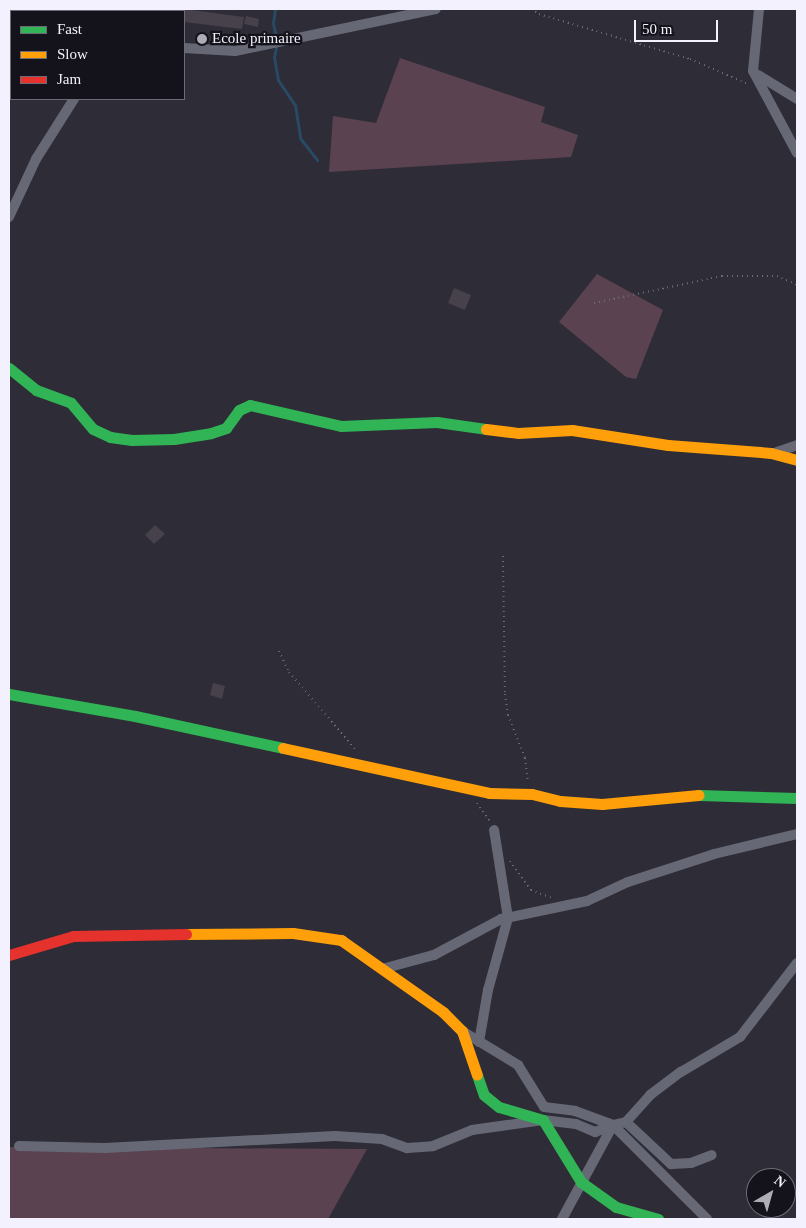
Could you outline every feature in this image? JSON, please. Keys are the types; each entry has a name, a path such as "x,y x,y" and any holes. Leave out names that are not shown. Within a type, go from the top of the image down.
{"street":[{"path":"185,48 235,51 436,9"},
{"path":"760,9 753,71 768,95 797,153"},
{"path":"753,71 797,99"},
{"path":"9,218 36,158 73,100"},
{"path":"9,368 36,390 70,403 93,428 110,437 132,440 174,439 211,433 226,428 239,410 250,405 341,426 437,422 518,433 572,430 668,445 771,453 797,460"},
{"path":"771,453 797,445"},
{"path":"9,694 134,716 333,762 375,766 489,793 532,794 560,801 602,804 682,795 797,798"},
{"path":"479,1042 488,990 508,918 494,830"},
{"path":"382,969 427,958 508,918 570,904 714,854 797,834"},
{"path":"9,955 72,936 293,933 332,936 357,950 443,1012 462,1031 518,1065 544,1107 575,1111 613,1125 707,1219"},
{"path":"462,1031 484,1095 499,1107 543,1120 576,1124 595,1132 626,1122 650,1095 681,1072 740,1037 797,963"},
{"path":"18,1146 124,1147 335,1136 382,1139 407,1148 433,1146 472,1130 543,1120"},
{"path":"543,1120 581,1182 616,1207 658,1219"},
{"path":"626,1122 671,1164 691,1163 712,1155"},
{"path":"562,1219 613,1125"}],"path":[{"path":"531,9 539,14 578,24 723,71 768,95"},
{"path":"594,303 722,276 777,276 797,285"},
{"path":"503,556 505,694 508,715 525,758 532,794"},
{"path":"279,651 289,672 347,742 375,766"},
{"path":"474,801 494,830"},
{"path":"508,858 531,890 570,904"}],"shaded area":[{"path":"400,58 545,107 541,122 578,135 571,157 329,172 333,116 376,123"},
{"path":"597,274 663,310 636,379 626,377 559,322"},
{"path":"9,1147 367,1149 328,1219 9,1219"}],"building":[{"path":"184,10 244,17 242,29 185,22"},
{"path":"246,16 259,19 258,27 244,24"},
{"path":"454,288 471,295 465,310 448,303"},
{"path":"155,525 165,534 154,544 145,535"},
{"path":"213,683 225,686 222,699 210,695"}],"waterway":[{"path":"275,9 273,23 277,42 274,57 278,80 295,105 300,138 317,160"}],"traffic: fast":[{"path":"9,368 36,390 71,403 93,429 110,437 132,440 174,439 211,433 226,428 239,410 250,405 341,426 437,422 486,429"},
{"path":"9,694 135,716 283,748"},
{"path":"699,795 797,798"},
{"path":"477,1075 484,1095 499,1107 543,1120 581,1182 616,1207 658,1219"}],"traffic: slow":[{"path":"486,429 518,433 572,430 668,445 771,453 797,460"},
{"path":"283,748 489,793 532,794 560,801 602,804 699,795"},
{"path":"186,934 293,933 341,940 443,1012 462,1031 477,1075"}],"traffic: jam":[{"path":"9,955 73,936 186,934"}],"place":[{"name":"Ecole primaire","path":"202,39"}]}
